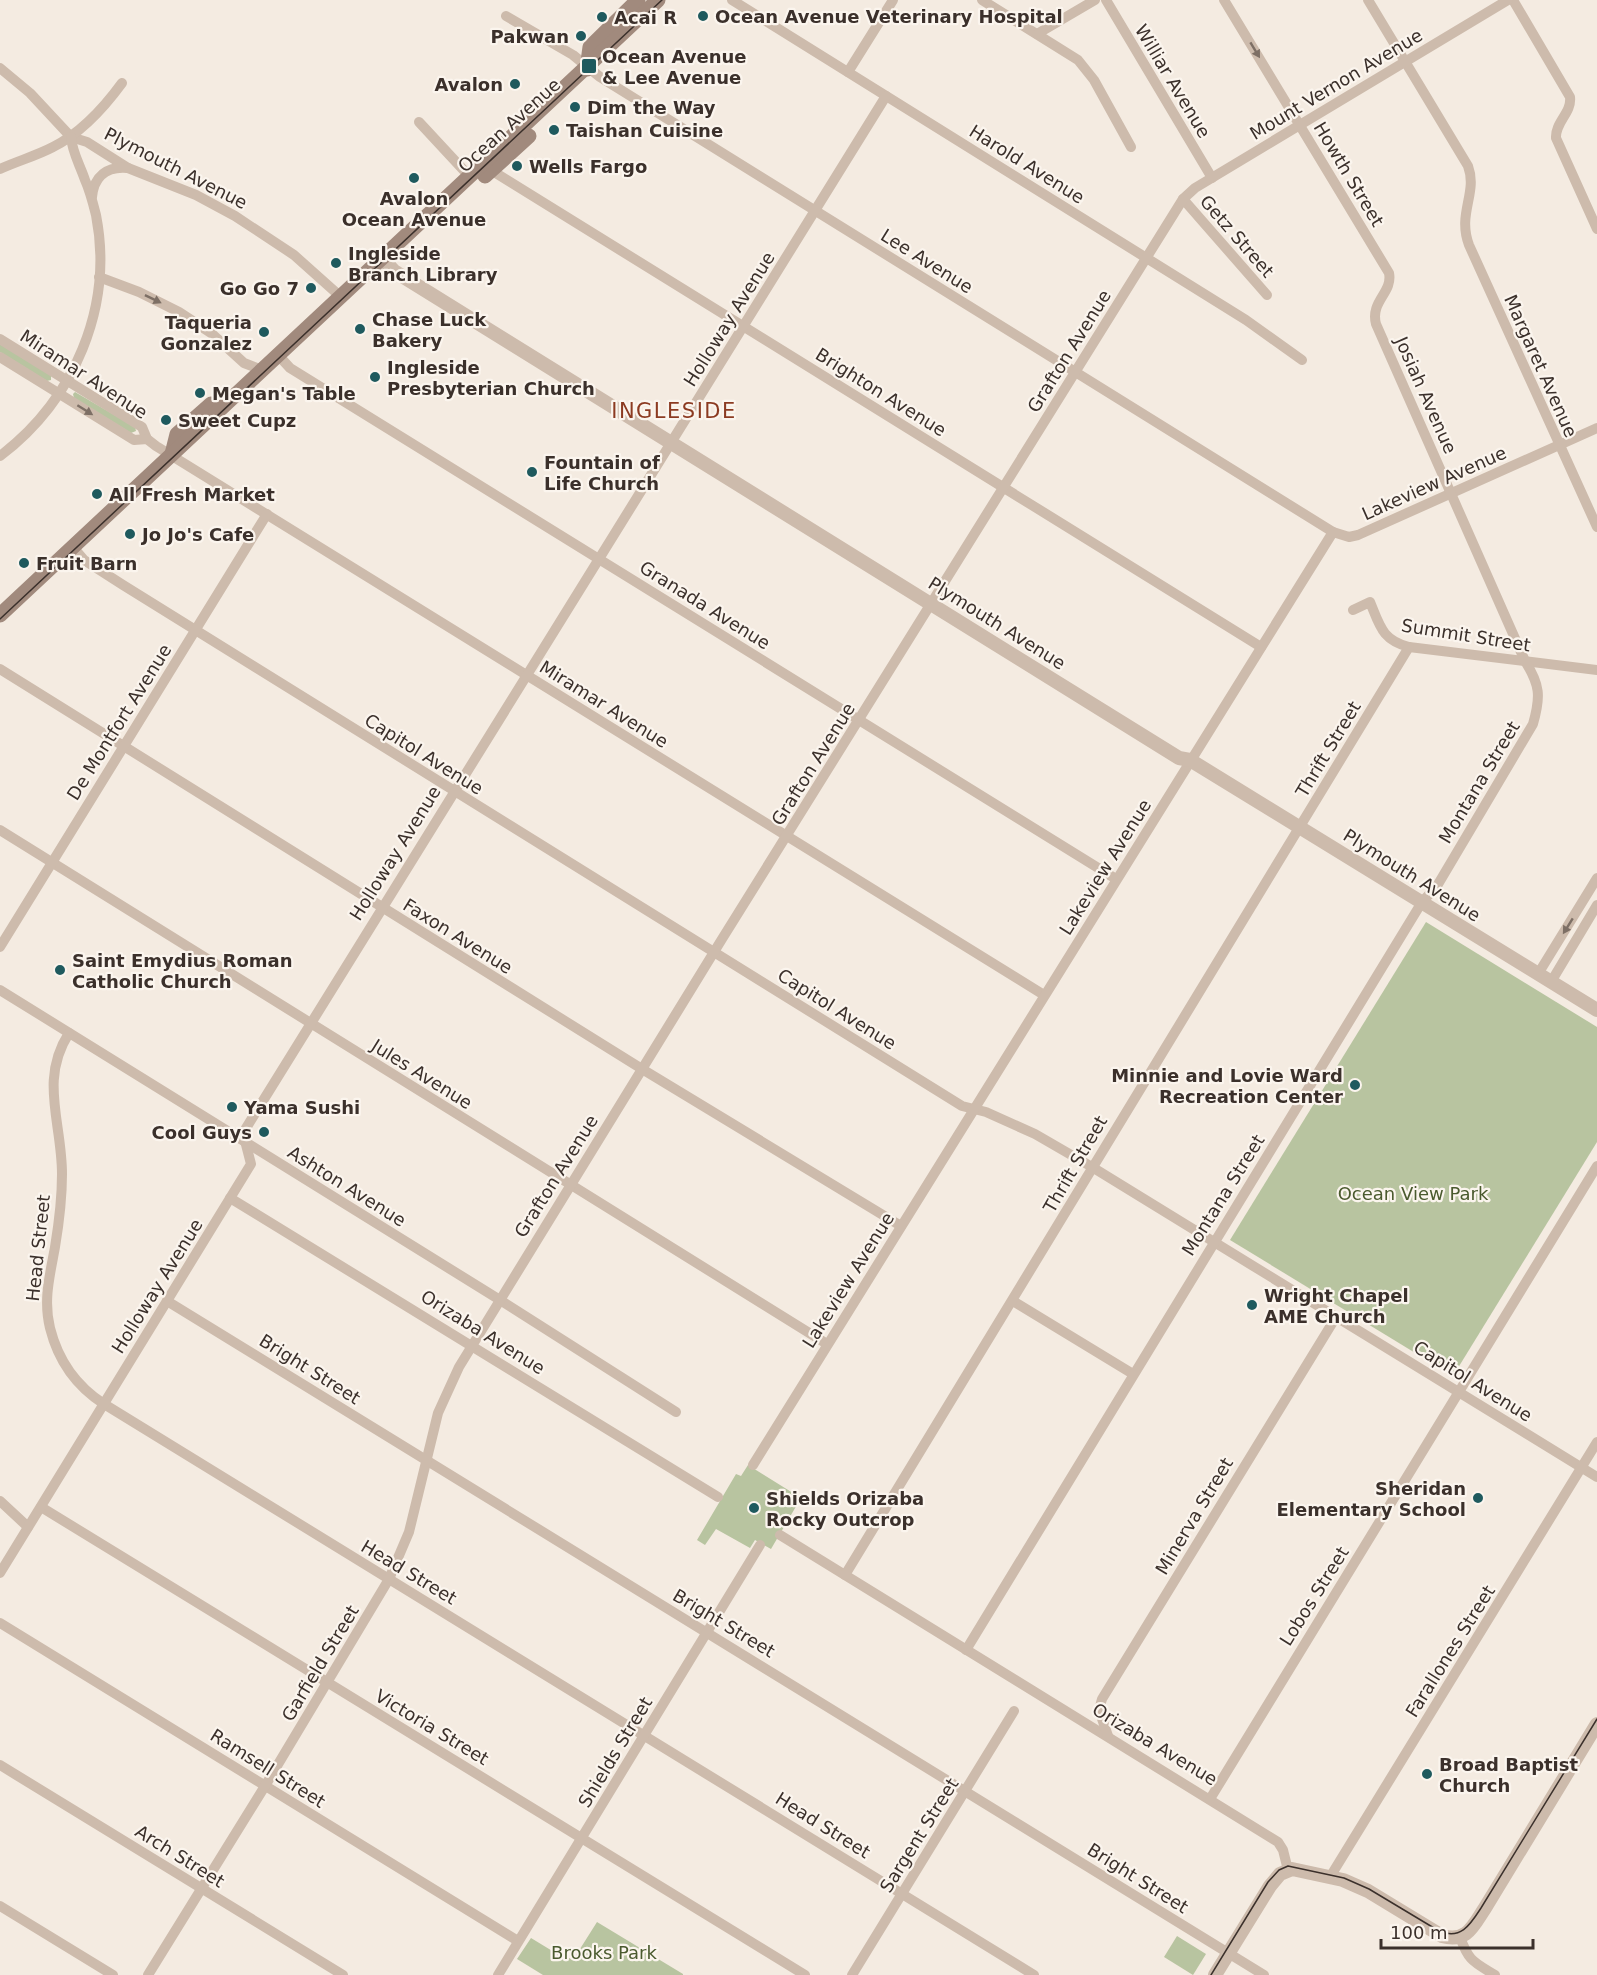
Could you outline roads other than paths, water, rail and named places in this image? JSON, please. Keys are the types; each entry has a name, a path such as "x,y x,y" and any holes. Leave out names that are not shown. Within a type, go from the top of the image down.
{"main road":[{"name":"Ocean Avenue","path":"587,67 590,47 638,0"},
{"name":"Ocean Avenue","path":"444,202 468,189 587,67 658,0"},
{"name":"Ocean Avenue","path":"0,615 73,547 89,544 170,470 177,434 246,372 262,370 470,177 487,168"},
{"name":"Ocean Avenue","path":"0,603 9,595 29,588"}],"street":[{"name":"Harold Avenue","path":"732,0 1246,320 1302,360"},
{"path":"848,72 893,0"},
{"path":"982,0 1069,54 1087,70 1131,147"},
{"path":"1037,34 1095,0"},
{"name":"Williar Avenue","path":"1106,0 1212,178"},
{"name":"Howth Street","path":"1224,0 1389,273"},
{"path":"1368,0 1405,62"},
{"name":"Mount Vernon Avenue","path":"1183,199 1195,188 1508,0"},
{"path":"1513,0 1570,97 1570,109 1557,126 1556,138 1597,229"},
{"name":"Lee Avenue","path":"506,15 573,55 600,77 1333,532"},
{"name":"Margaret Avenue","path":"1405,62 1468,166 1471,185 1464,225 1469,245 1597,527"},
{"name":"Plymouth Avenue","path":"0,68 30,93 71,137 87,142 128,168 196,195 235,216 294,255 341,297"},
{"path":"0,169 54,147 71,137 100,110 122,83"},
{"name":"Holloway Avenue","path":"0,1573 251,1164 243,1133 886,96"},
{"path":"419,122 470,177"},
{"path":"0,456 37,423 68,381 87,340 97,298 99,236 92,197 74,154 71,137"},
{"path":"92,197 96,181 101,174 117,167 128,168"},
{"name":"Brighton Avenue","path":"487,168 1261,647"},
{"name":"Grafton Avenue","path":"471,1346 1183,199"},
{"name":"Getz Street","path":"1183,199 1267,295"},
{"name":"Plymouth Avenue","path":"383,259 394,271 1179,758 1190,760 1597,1010"},
{"name":"Josiah Avenue","path":"1389,273 1388,286 1374,315 1376,324 1525,661"},
{"path":"99,277 139,292 179,312 211,333 244,363 262,370"},
{"name":"Miramar Avenue","path":"0,339 142,427 147,439"},
{"name":"Granada Avenue","path":"278,355 290,368 1116,879"},
{"name":"Miramar Avenue","path":"0,357 134,440 147,439 172,454 1044,996"},
{"name":"Lakeview Avenue","path":"753,1465 1333,532 1349,537 1358,535 1597,428"},
{"name":"De Montfort Avenue","path":"0,947 267,514"},
{"name":"Capitol Avenue","path":"73,547 84,560 962,1106 986,1112 1035,1134 1092,1167 1597,1477"},
{"name":"Summit Street","path":"1353,610 1370,602 1383,632 1389,639 1409,646 1597,670"},
{"name":"Thrift Street","path":"844,1575 1088,1178 1092,1167 1409,646"},
{"name":"Montana Street","path":"966,1650 1422,902 1437,886 1533,724 1538,697 1536,678 1525,661"},
{"name":"Faxon Avenue","path":"0,669 381,908 901,1226"},
{"name":"Jules Avenue","path":"0,830 827,1344"},
{"path":"1538,974 1597,878"},
{"path":"1551,982 1597,905"},
{"name":"Ashton Avenue","path":"0,990 500,1300 676,1412"},
{"name":"Head Street","path":"69,1033 59,1053 52,1081 62,1176 58,1224 47,1291 47,1308 54,1343 62,1360 81,1386 104,1404 1034,1975"},
{"name":"Lobos Street","path":"1210,1798 1597,1166"},
{"name":"Orizaba Avenue","path":"230,1198 718,1497"},
{"name":"Bright Street","path":"167,1301 1264,1975"},
{"path":"1012,1301 1133,1374"},
{"name":"Minerva Street","path":"1108,1736 1099,1710 1102,1699 1336,1317"},
{"name":"Garfield Street","path":"148,1975 328,1683 389,1579 409,1532 431,1436 444,1397 471,1346"},
{"name":"Farallones Street","path":"1330,1877 1597,1442"},
{"path":"0,1502 28,1527"},
{"name":"Victoria Street","path":"40,1507 805,1975"},
{"name":"Orizaba Avenue","path":"780,1535 1278,1842 1283,1850 1288,1870"},
{"name":"Shields Street","path":"498,1975 760,1545"},
{"name":"Ramsell Street","path":"0,1623 518,1941"},
{"name":"Sargent Street","path":"852,1975 1014,1712"},
{"path":"1215,1975 1270,1886 1280,1874 1288,1870 1330,1877 1360,1887 1442,1936 1460,1937 1469,1932 1597,1724"},
{"name":"Arch Street","path":"0,1764 343,1975"},
{"path":"0,1906 113,1975"},
{"path":"1460,1937 1472,1961 1496,1975"}],"tram line":[{"path":"0,619 662,0"},
{"path":"1211,1975 1268,1882 1279,1870 1288,1866 1344,1878 1369,1889 1439,1931 1453,1934 1464,1929 1481,1908 1597,1719"}],"place":[{"name":"Ocean Avenue Veterinary Hospital","path":"703,16"},
{"name":"Acai R","path":"602,17"},
{"name":"Pakwan","path":"581,36"},
{"name":"Ocean Avenue & Lee Avenue","path":"589,66"},
{"name":"Avalon","path":"515,84"},
{"name":"Dim the Way","path":"575,107"},
{"name":"Taishan Cuisine","path":"554,130"},
{"name":"Wells Fargo","path":"517,166"},
{"name":"Avalon Ocean Avenue","path":"414,178"},
{"name":"Ingleside Branch Library","path":"336,263"},
{"name":"Go Go 7","path":"311,288"},
{"name":"Chase Luck Bakery","path":"360,329"},
{"name":"Taqueria Gonzalez","path":"264,332"},
{"name":"Ingleside Presbyterian Church","path":"375,377"},
{"name":"Megan's Table","path":"200,393"},
{"name":"Sweet Cupz","path":"166,420"},
{"name":"Fountain of Life Church","path":"532,472"},
{"name":"All Fresh Market","path":"97,494"},
{"name":"Jo Jo's Cafe","path":"130,534"},
{"name":"Fruit Barn","path":"24,563"},
{"name":"Saint Emydius Roman Catholic Church","path":"60,970"},
{"name":"Minnie and Lovie Ward Recreation Center","path":"1355,1085"},
{"name":"Yama Sushi","path":"232,1107"},
{"name":"Cool Guys","path":"264,1132"},
{"name":"Wright Chapel AME Church","path":"1252,1305"},
{"name":"Sheridan Elementary School","path":"1478,1498"},
{"name":"Shields Orizaba Rocky Outcrop","path":"754,1508"},
{"name":"Broad Baptist Church","path":"1427,1774"}],"district":[{"name":"INGLESIDE","path":"674,411"}],"park label":[{"name":"Ocean View Park","path":"1413,1193"},
{"name":"Brooks Park","path":"604,1952"}]}
